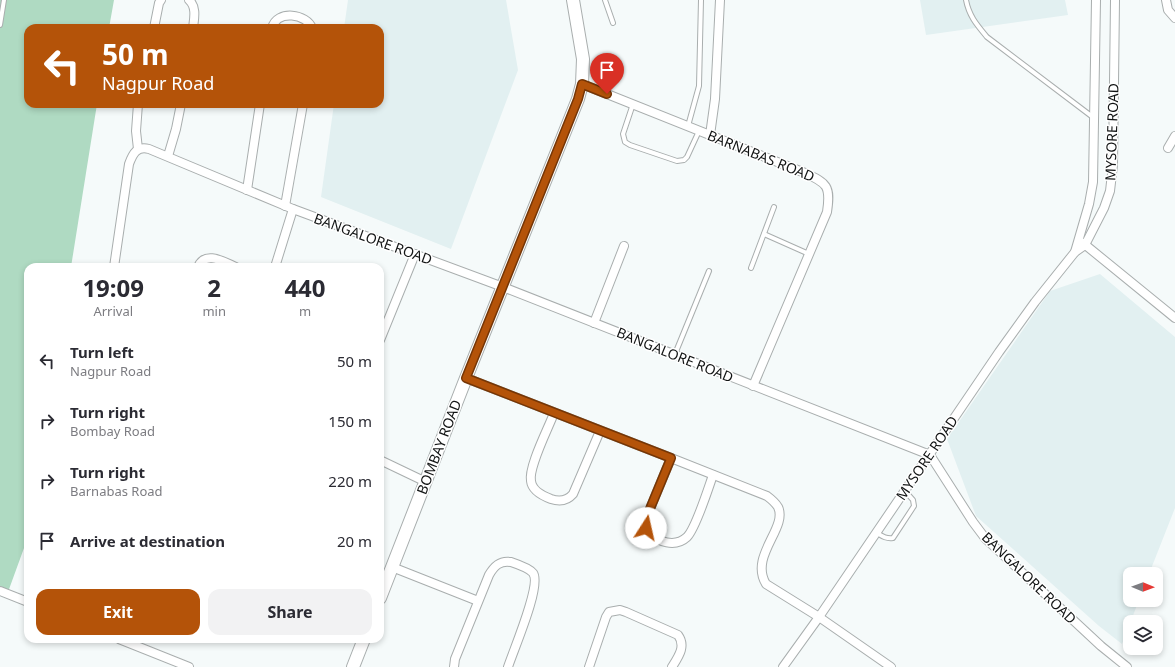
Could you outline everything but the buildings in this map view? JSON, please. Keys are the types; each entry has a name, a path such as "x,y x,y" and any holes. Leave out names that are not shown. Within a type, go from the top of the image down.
{"street":[{"path":"155,24 161,0"},
{"path":"189,0 193,3 194,8 193,24"},
{"name":"BOMBAY ROAD","path":"384,588 578,99 582,84 583,59 573,0"},
{"path":"710,135 715,99 720,0"},
{"name":"MYSORE ROAD","path":"1075,252 1089,204 1093,182 1096,0"},
{"name":"MYSORE ROAD","path":"783,667 877,533 1003,346 1035,302 1075,252 1086,245 1104,208 1111,184 1113,164 1115,0"},
{"path":"1166,0 1168,10 1175,18"},
{"path":"274,24 275,20 280,17 288,16 302,18 310,24"},
{"name":"BARNABAS ROAD","path":"582,84 805,172 826,185 829,198 827,212 753,386"},
{"path":"115,263 129,164 134,152 138,149 136,131 138,108"},
{"path":"168,156 180,108"},
{"path":"247,190 259,108"},
{"path":"285,206 302,108"},
{"path":"1168,148 1175,136"},
{"name":"BANGALORE ROAD","path":"138,149 149,149 168,156 285,206 503,287 930,455 985,538 1101,646 1127,667"},
{"path":"276,263 293,209"},
{"path":"1078,240 1175,318"},
{"path":"594,323 624,246"},
{"path":"384,324 415,254"},
{"path":"200,263 209,258 226,263"},
{"path":"466,378 762,494 774,502 777,506 780,517 763,558 761,571 762,578 766,584 819,617 891,667"},
{"path":"554,413 533,465 531,480 537,491 552,500 566,500 573,494 600,431"},
{"path":"671,458 650,507 646,522 648,532 658,540 674,543 687,537 694,527 713,475"},
{"path":"384,462 426,482"},
{"path":"454,667 455,659 493,567 497,564 511,562 528,569 533,573 535,583 534,591 508,667"},
{"path":"392,567 478,601"},
{"path":"0,591 24,600"},
{"path":"589,667 606,617 609,612 620,610 637,616 678,635 681,640 682,650 672,667"},
{"path":"129,643 189,667"},
{"path":"353,667 360,643"}],"lane":[{"path":"0,25 4,0"},
{"path":"605,0 612,23"},
{"path":"688,126 699,86 701,0"},
{"path":"966,0 968,11 974,22 987,37 1094,118"},
{"path":"633,104 624,134 625,142 630,145 677,161 684,160 687,157 699,130"},
{"path":"751,268 774,207"},
{"path":"764,234 810,254"},
{"path":"674,355 709,272"},
{"path":"877,533 884,538 893,538 914,506 913,500 905,491"}],"shaded area":[{"path":"348,0 506,0 518,70 451,249 321,197 333,108 384,108 384,24 345,24"},
{"path":"920,0 1065,0 1068,15 926,35"},
{"path":"1100,274 1175,337 1175,508 1152,567 1123,567 1123,607 1136,607 1133,615 1123,615 1122,644 1099,626 976,516 947,439 1050,291"}],"green space":[{"path":"0,0 114,0 110,24 24,24 24,108 96,108 72,263 24,263 24,548 8,592 0,588"}],"route":[{"path":"607,94 582,84 578,99 553,158 466,378 671,458 647,516 646,528"}]}
